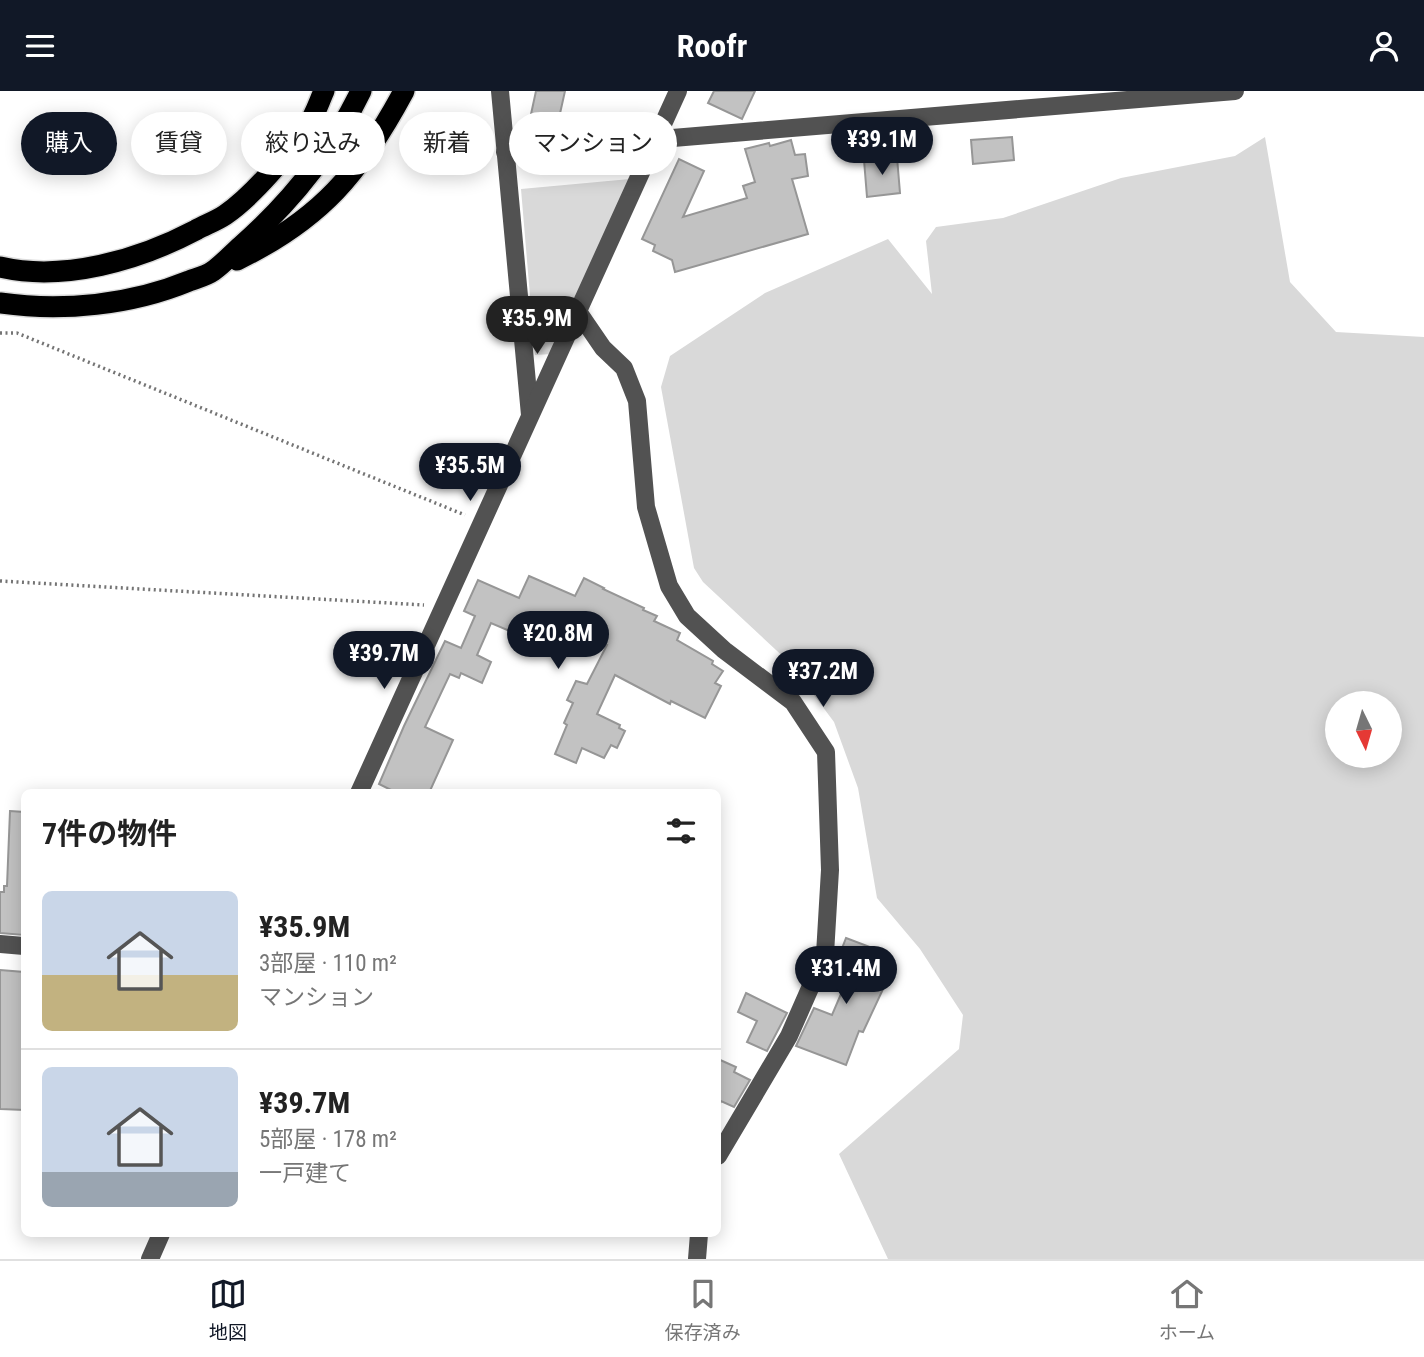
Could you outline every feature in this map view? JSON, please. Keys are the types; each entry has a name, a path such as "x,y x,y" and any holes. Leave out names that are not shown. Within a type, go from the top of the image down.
{"highway":[{"path":"0,267 14,270 72,270 128,259 174,241 225,215 269,174 309,123 324,91"},
{"path":"212,272 266,224 294,194 320,161 361,91"},
{"path":"0,303 49,307 99,304 159,293 212,272 272,243 326,203 356,169 404,91"}],"street":[{"path":"500,91 530,416"},
{"path":"669,112 678,91"},
{"path":"677,136 1235,91"},
{"path":"505,152 509,152"},
{"path":"361,789 641,175"},
{"path":"579,313 603,348 624,368 637,401 646,507 669,586 687,616 724,650 793,702 825,752 830,870 825,954 789,1036 721,1151"},
{"path":"0,944 21,946"},
{"path":"150,1259 160,1237"},
{"path":"697,1259 699,1237"}],"path":[{"path":"495,153 505,152"},
{"path":"0,333 17,333 483,522"},
{"path":"0,581 444,606"}],"shaded area":[{"path":"1265,137 1290,282 1336,332 1424,337 1424,1259 888,1259 839,1154 959,1049 963,1015 920,949 877,898 858,788 834,722 790,663 703,582 694,568 661,387 670,356 765,293 888,239 932,294 926,241 936,227 1003,218 1121,178 1235,156"},
{"path":"630,179 552,354 535,355 521,189"}],"building":[{"path":"536,91 565,91 560,112 531,112"},
{"path":"714,91 755,91 742,119 708,103"},
{"path":"1012,137 1014,160 973,164 971,140"},
{"path":"791,140 795,155 805,154 808,176 792,179 808,234 675,272 672,260 653,251 655,245 642,239 672,175 677,175 679,159 704,171 683,217 747,198 743,186 755,182 745,149 769,143 770,146"},
{"path":"897,157 900,193 867,197 864,160"},
{"path":"529,576 575,596 584,578 657,616 654,621 680,633 677,640 713,661 712,664 723,671 715,683 721,686 705,718 671,701 670,704 615,675 597,714 620,725 619,728 625,731 617,748 611,745 604,758 582,748 576,763 555,754 567,725 564,723 573,703 567,700 576,681 587,684 607,645 568,628 564,636 542,627 535,642 491,623 477,655 491,662 482,683 461,673 459,678 450,674 425,727 453,740 431,789 389,789 379,784 445,641 461,648 475,616 464,611 478,580 519,598"},
{"path":"10,811 21,812 21,935 0,933 0,892 4,892 4,886 7,886"},
{"path":"846,938 870,947 865,961 891,972 863,1032 859,1031 846,1065 796,1046 814,1008 832,1015 847,980 838,976 841,966 836,964"},
{"path":"0,970 21,972 21,1110 0,1109"},
{"path":"746,993 787,1013 767,1051 747,1042 757,1021 738,1012"},
{"path":"721,1060 736,1067 734,1072 750,1080 734,1107 721,1101"}]}
